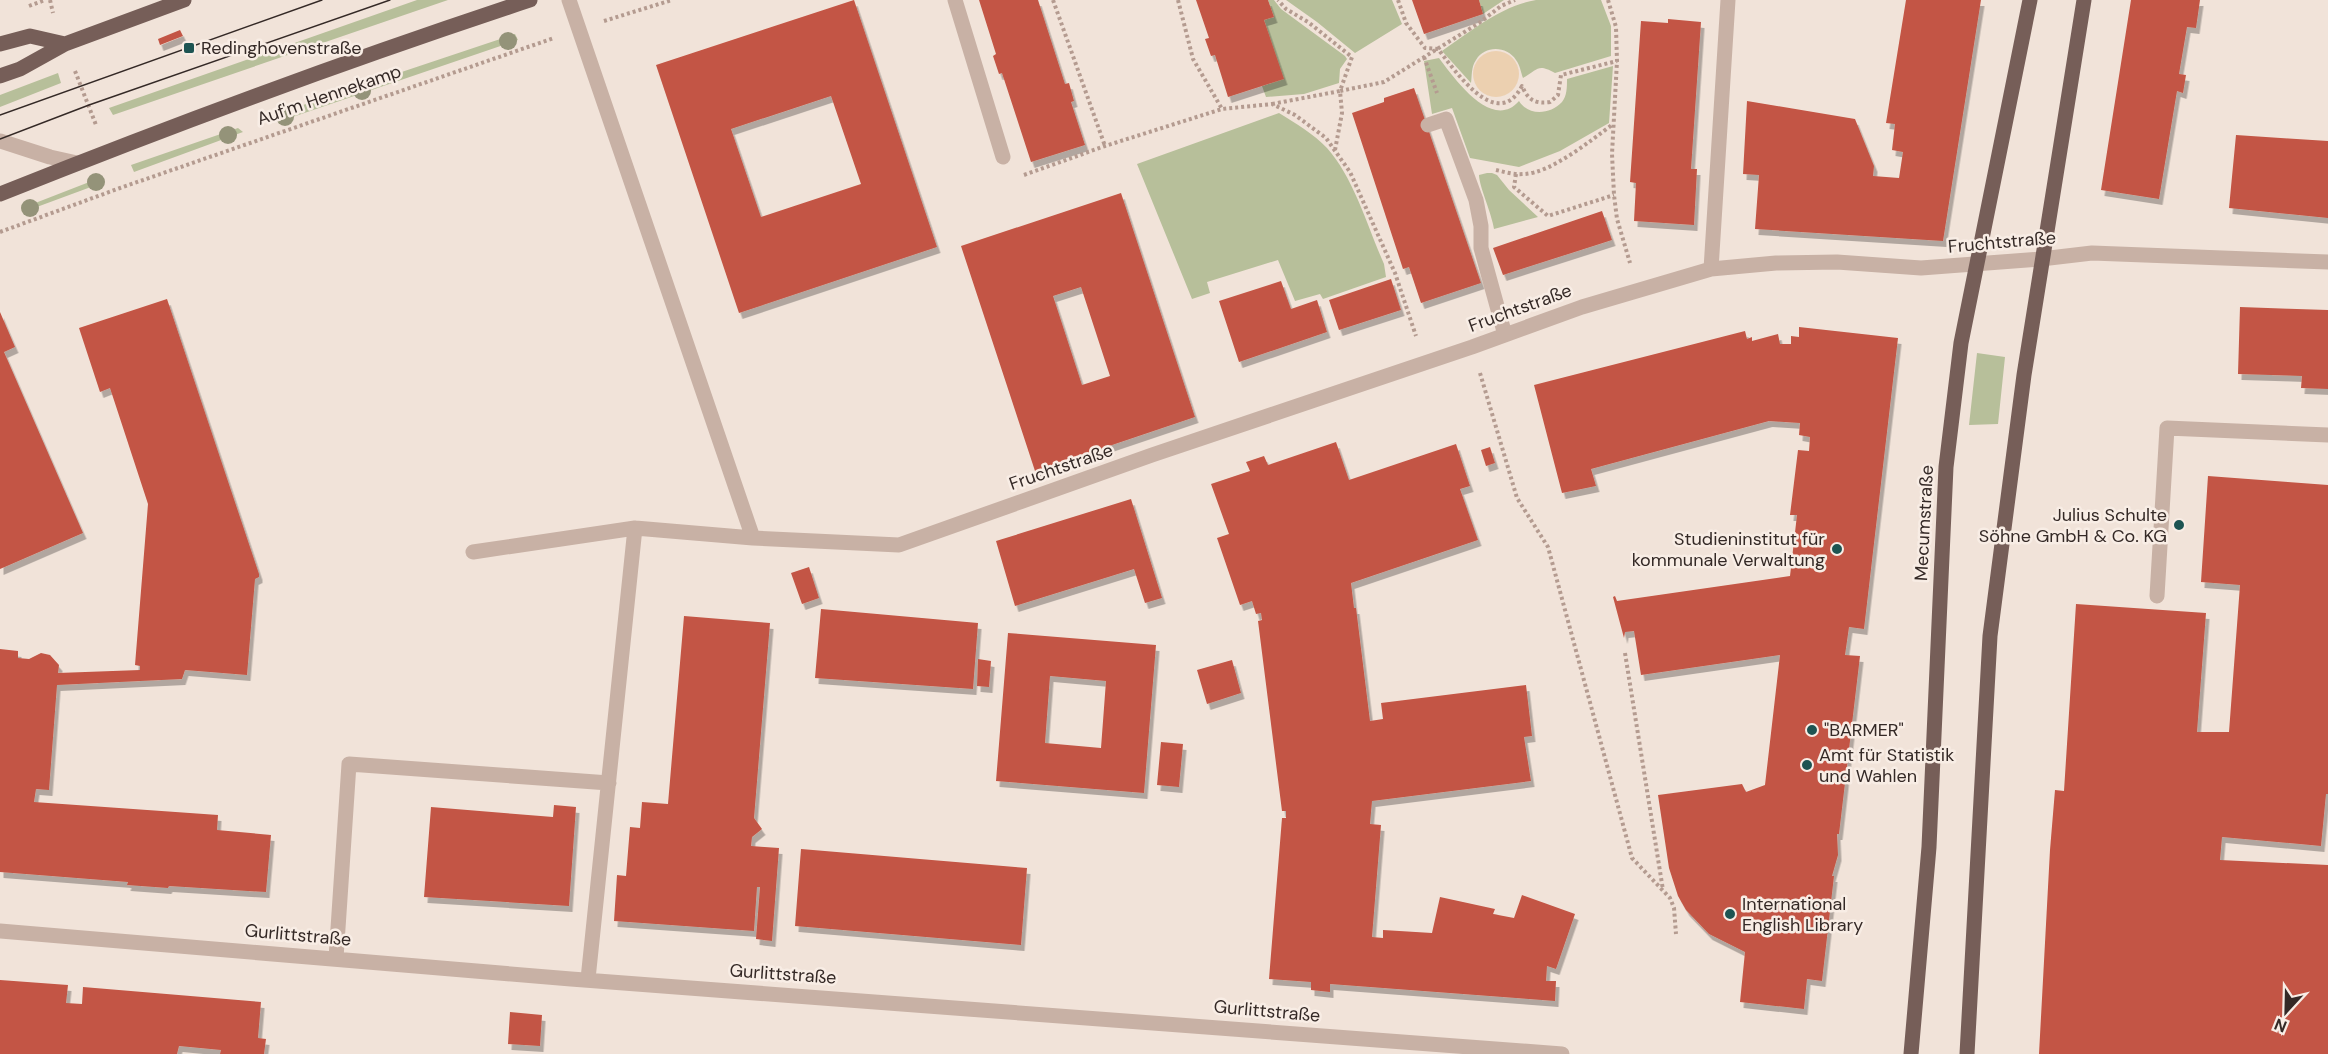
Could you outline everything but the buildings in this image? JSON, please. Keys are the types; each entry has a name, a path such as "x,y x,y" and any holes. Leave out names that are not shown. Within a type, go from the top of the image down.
{"main road":[{"path":"0,76 20,69 65,44 184,0"},
{"name":"Auf'm Hennekamp","path":"0,194 77,163 416,38 530,0"},
{"name":"Mecumstraße","path":"1911,1054 1929,847 1947,468 1960,344 2030,0"},
{"path":"1967,1054 1990,636 2041,259 2084,0"},
{"path":"0,44 30,36 65,44"}],"street":[{"path":"569,0 753,538"},
{"path":"955,0 1003,157"},
{"path":"1711,269 1728,0"},
{"path":"1428,125 1446,119 1476,200 1481,226 1481,248 1505,334"},
{"path":"0,141 50,158 77,163"},
{"name":"Fruchtstraße","path":"472,552 635,528 753,538 899,545 1582,307 1711,269 1776,263 1837,262 1921,268 1976,265 2092,253 2328,262"},
{"path":"2157,596 2167,428 2328,435"},
{"path":"588,979 635,528"},
{"path":"336,958 349,764 609,783"},
{"name":"Gurlittstraße","path":"0,931 1562,1054"}],"path":[{"path":"50,0 54,17"},
{"name":"Auf'm Hennekamp","path":"0,232 120,188 672,0"},
{"path":"1053,0 1105,146"},
{"path":"1178,0 1193,60 1221,109"},
{"path":"1278,0 1286,9 1308,22 1352,57 1340,91 1342,113 1335,150"},
{"path":"1398,0 1406,23 1425,48 1438,49 1476,94 1487,100 1507,101 1522,86 1529,99 1536,102 1550,102 1558,94 1561,75 1617,61"},
{"path":"1022,176 1105,146 1221,109 1272,104 1384,82 1479,23 1501,6 1515,0"},
{"path":"1608,0 1617,27 1613,125 1614,195 1617,219 1638,290"},
{"path":"1424,57 1446,119"},
{"path":"74,69 95,123"},
{"path":"1272,104 1294,115 1326,138 1355,182 1395,273 1424,363"},
{"path":"1465,171 1494,169 1528,174 1564,159 1613,125"},
{"path":"1516,174 1514,187 1548,216 1614,195"},
{"path":"1472,347 1517,498 1548,547 1632,858 1670,898 1674,908 1676,934"},
{"path":"1625,654 1664,891"}],"green space":[{"path":"417,0 448,0 113,115 109,108"},
{"path":"1268,0 1274,0 1281,9 1345,56 1347,59 1340,69 1339,83 1304,94 1266,97 1262,86 1283,79 1264,20 1274,17"},
{"path":"1286,0 1392,0 1402,24 1355,53"},
{"path":"1479,0 1504,0 1483,14"},
{"path":"1536,0 1601,0 1611,26 1611,56 1555,73 1541,68 1523,78 1512,55 1502,50 1490,50 1480,55 1474,63 1471,83 1442,51 1499,14"},
{"path":"515,34 518,40 278,122 276,114"},
{"path":"1439,58 1464,89 1486,106 1497,110 1508,109 1519,101 1528,109 1539,112 1551,109 1564,100 1567,79 1613,66 1609,123 1560,151 1519,167 1470,158 1452,108 1432,114 1424,61"},
{"path":"58,73 61,83 0,107 0,95"},
{"path":"1279,113 1316,138 1337,160 1360,204 1384,264 1386,277 1323,299 1320,294 1295,301 1278,260 1207,282 1210,293 1192,299 1137,164"},
{"path":"238,128 243,132 134,172 131,165"},
{"path":"1487,173 1497,175 1509,190 1538,217 1494,229 1479,175"},
{"path":"97,179 99,184 26,211 25,207"},
{"path":"1977,353 2005,357 1998,424 1969,425"}],"sand":[{"path":"1496,51 1512,58 1519,74 1512,90 1496,97 1480,90 1473,74 1480,58"}],"tram line":[{"path":"0,115 322,0"},
{"path":"0,139 89,105 390,0"}],"place":[{"name":"Redinghovenstraße","path":"189,48"},
{"name":"Julius Schulte Söhne GmbH & Co. KG","path":"2179,525"},
{"name":"Studieninstitut für kommunale Verwaltung","path":"1837,549"},
{"name":"\"BARMER\"","path":"1812,730"},
{"name":"Amt für Statistik und Wahlen","path":"1807,765"},
{"name":"International English Library","path":"1730,914"}]}
